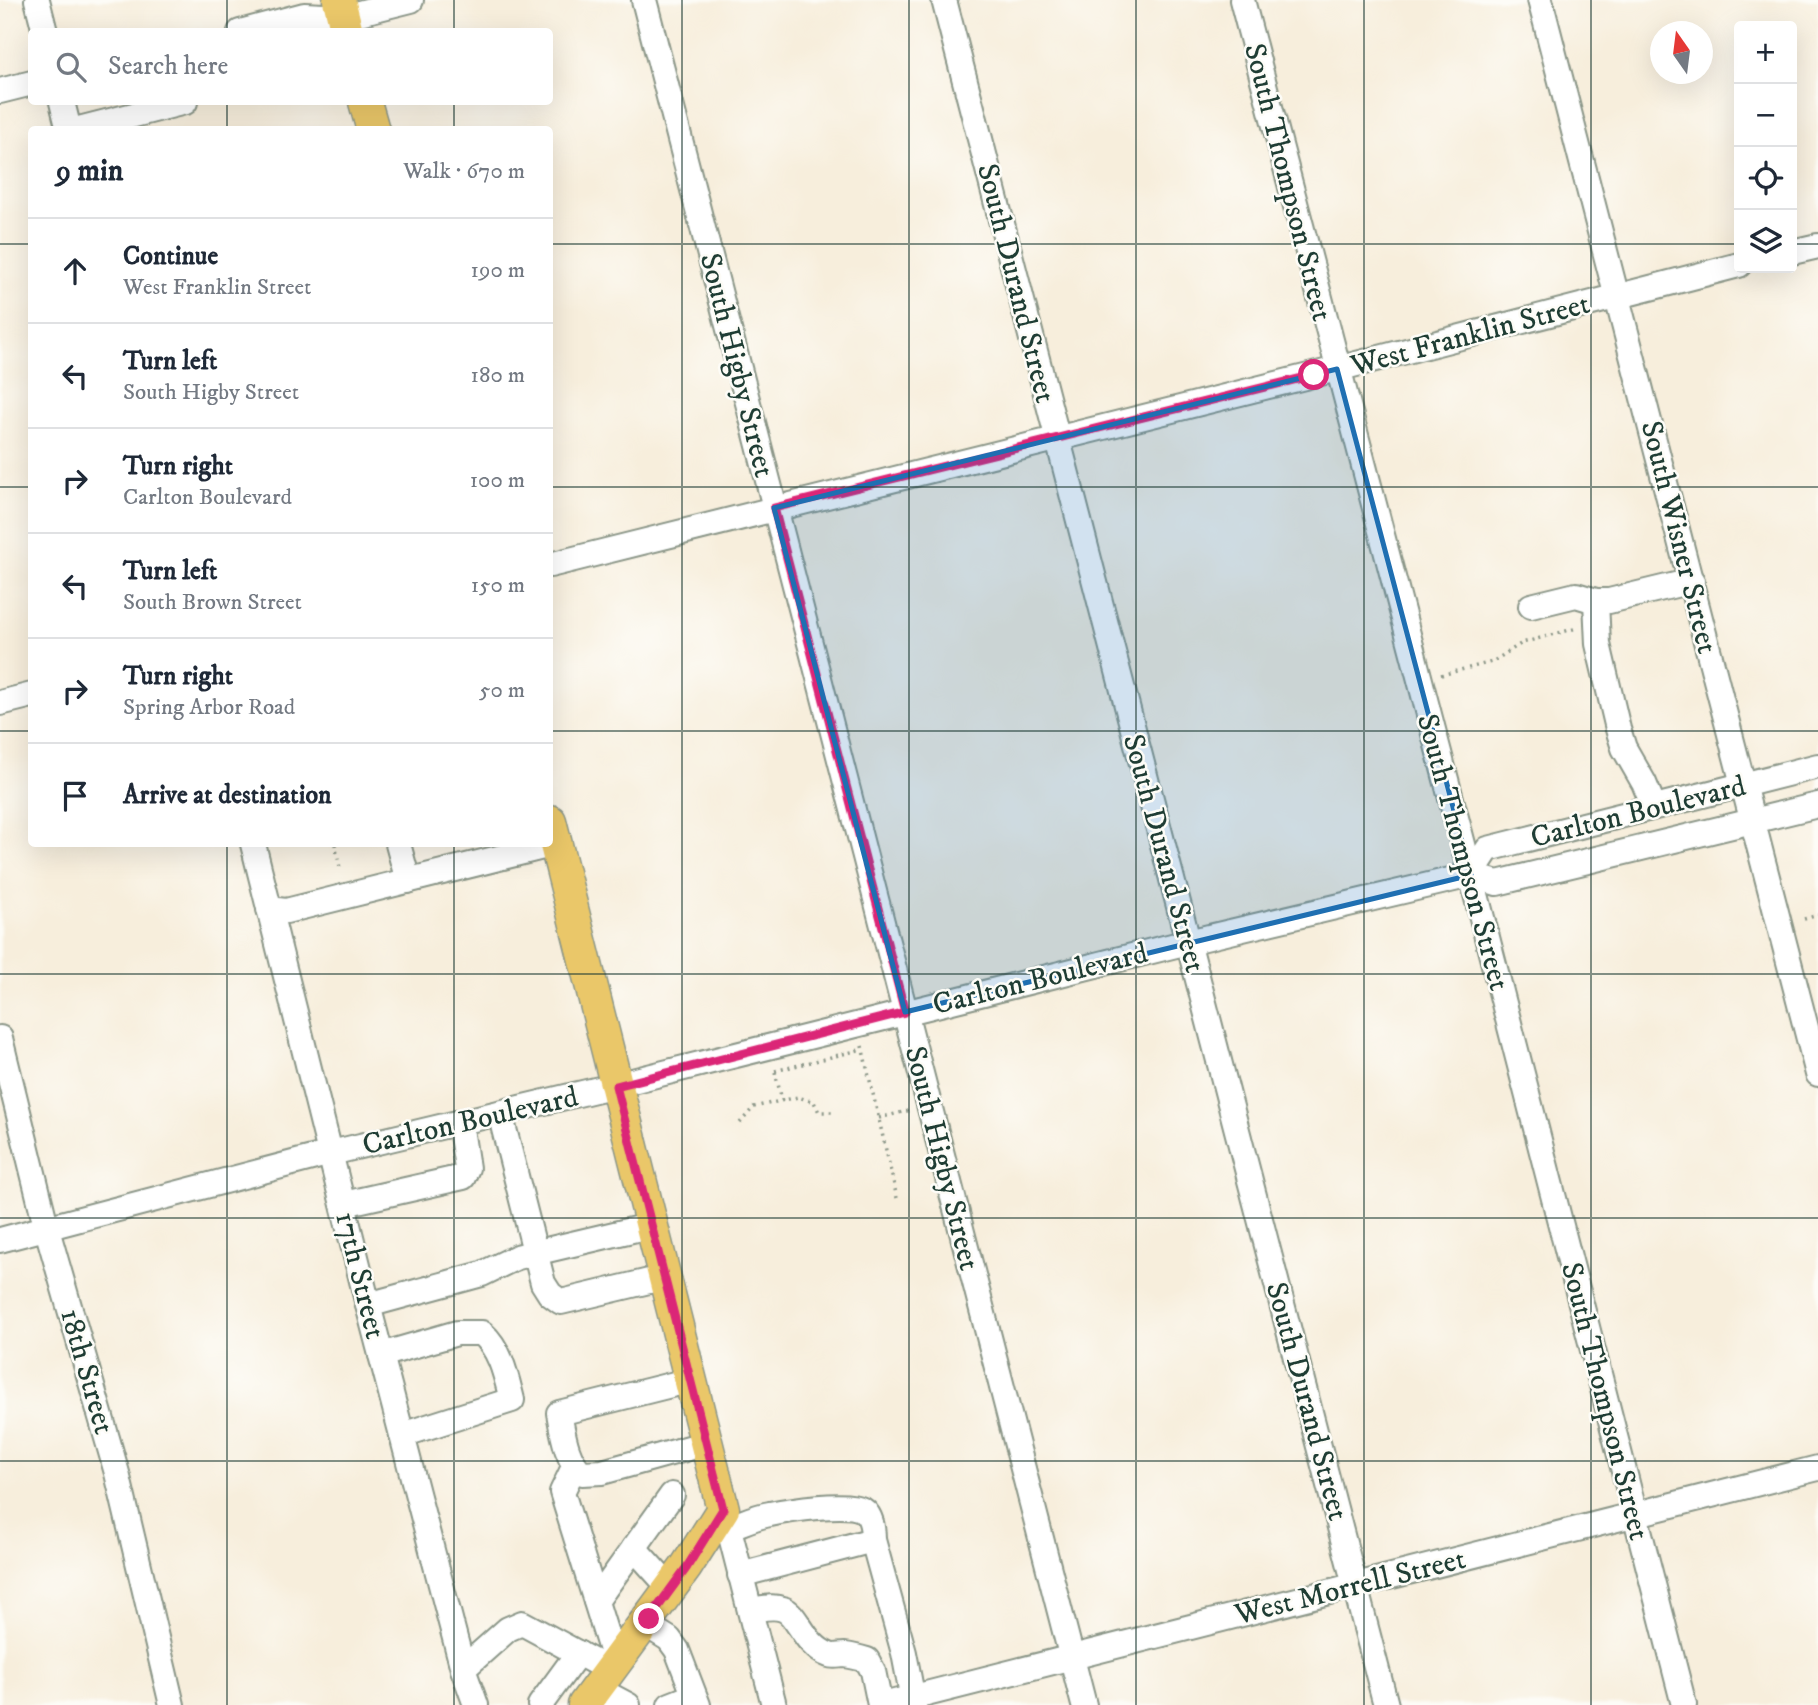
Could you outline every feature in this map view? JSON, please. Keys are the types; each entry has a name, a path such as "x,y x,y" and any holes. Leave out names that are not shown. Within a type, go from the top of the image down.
{"main road":[{"path":"366,105 372,126"},
{"path":"553,836 726,1518 602,1682"}],"street":[{"path":"37,0 44,28"},
{"path":"255,28 304,15 343,16 411,0"},
{"name":"South Higby Street","path":"644,0 1084,1705"},
{"name":"South Durand Street","path":"944,0 1386,1705"},
{"name":"South Thompson Street","path":"1242,0 1684,1705"},
{"name":"South Wisner Street","path":"1540,0 1692,581 1742,785 1812,1027 1818,1074"},
{"path":"0,91 28,84"},
{"path":"63,105 68,126"},
{"path":"91,126 173,105"},
{"path":"1797,251 1818,246"},
{"name":"West Franklin Street","path":"553,564 1337,369 1734,266"},
{"path":"1597,612 1609,601 1692,581"},
{"path":"1531,606 1576,595 1597,612 1598,644 1618,729 1624,748 1654,807"},
{"path":"0,703 28,696"},
{"name":"Carlton Boulevard","path":"1471,875 1488,849 1818,766"},
{"name":"Carlton Boulevard","path":"0,1240 331,1153 616,1086 1188,942 1471,875 1497,883 1818,806"},
{"name":"17th Street","path":"254,847 368,1305 463,1669 476,1705"},
{"path":"399,847 408,881"},
{"path":"269,909 286,911 408,881 508,847"},
{"name":"18th Street","path":"0,1038 46,1226 117,1473 172,1705"},
{"path":"500,1113 543,1283 550,1293 561,1303 666,1277"},
{"path":"344,1204 463,1177 467,1168 460,1122"},
{"path":"368,1305 482,1273 517,1257 653,1225"},
{"path":"381,1355 457,1333 482,1333 494,1344 512,1401 402,1435"},
{"path":"691,1380 559,1413 574,1466 582,1473 602,1472 707,1443"},
{"path":"574,1466 562,1492 596,1601 602,1682"},
{"name":"West Morrell Street","path":"881,1705 914,1701 1072,1658 1818,1468"},
{"path":"596,1601 672,1494"},
{"path":"774,1705 726,1518 846,1506 862,1510 868,1516 914,1701"},
{"path":"740,1575 873,1540"},
{"path":"634,1548 671,1588"},
{"path":"750,1610 775,1607 785,1609 794,1617 803,1634 830,1656 846,1655 867,1660 873,1671 881,1705"},
{"path":"463,1669 508,1629 522,1623 578,1653 602,1682 628,1705"},
{"path":"645,1624 669,1639 677,1650 696,1701 670,1705"},
{"path":"540,1705 578,1653"},
{"path":"869,1663 904,1653"}],"path":[{"path":"1441,675 1492,662 1522,643 1597,612"},
{"path":"336,847 341,868"},
{"path":"1804,919 1818,915"},
{"path":"861,1041 897,1198"},
{"path":"775,1072 863,1049"},
{"path":"773,1063 782,1100"},
{"path":"740,1123 754,1107 798,1097 814,1102 819,1112 832,1112"},
{"path":"878,1118 916,1109"}],"highlighted area":[{"path":"1337,369 1471,875 905,1012 774,508"}],"route":[{"path":"649,1619 687,1567 723,1509 616,1086 905,1012 774,508 1314,375"}]}
